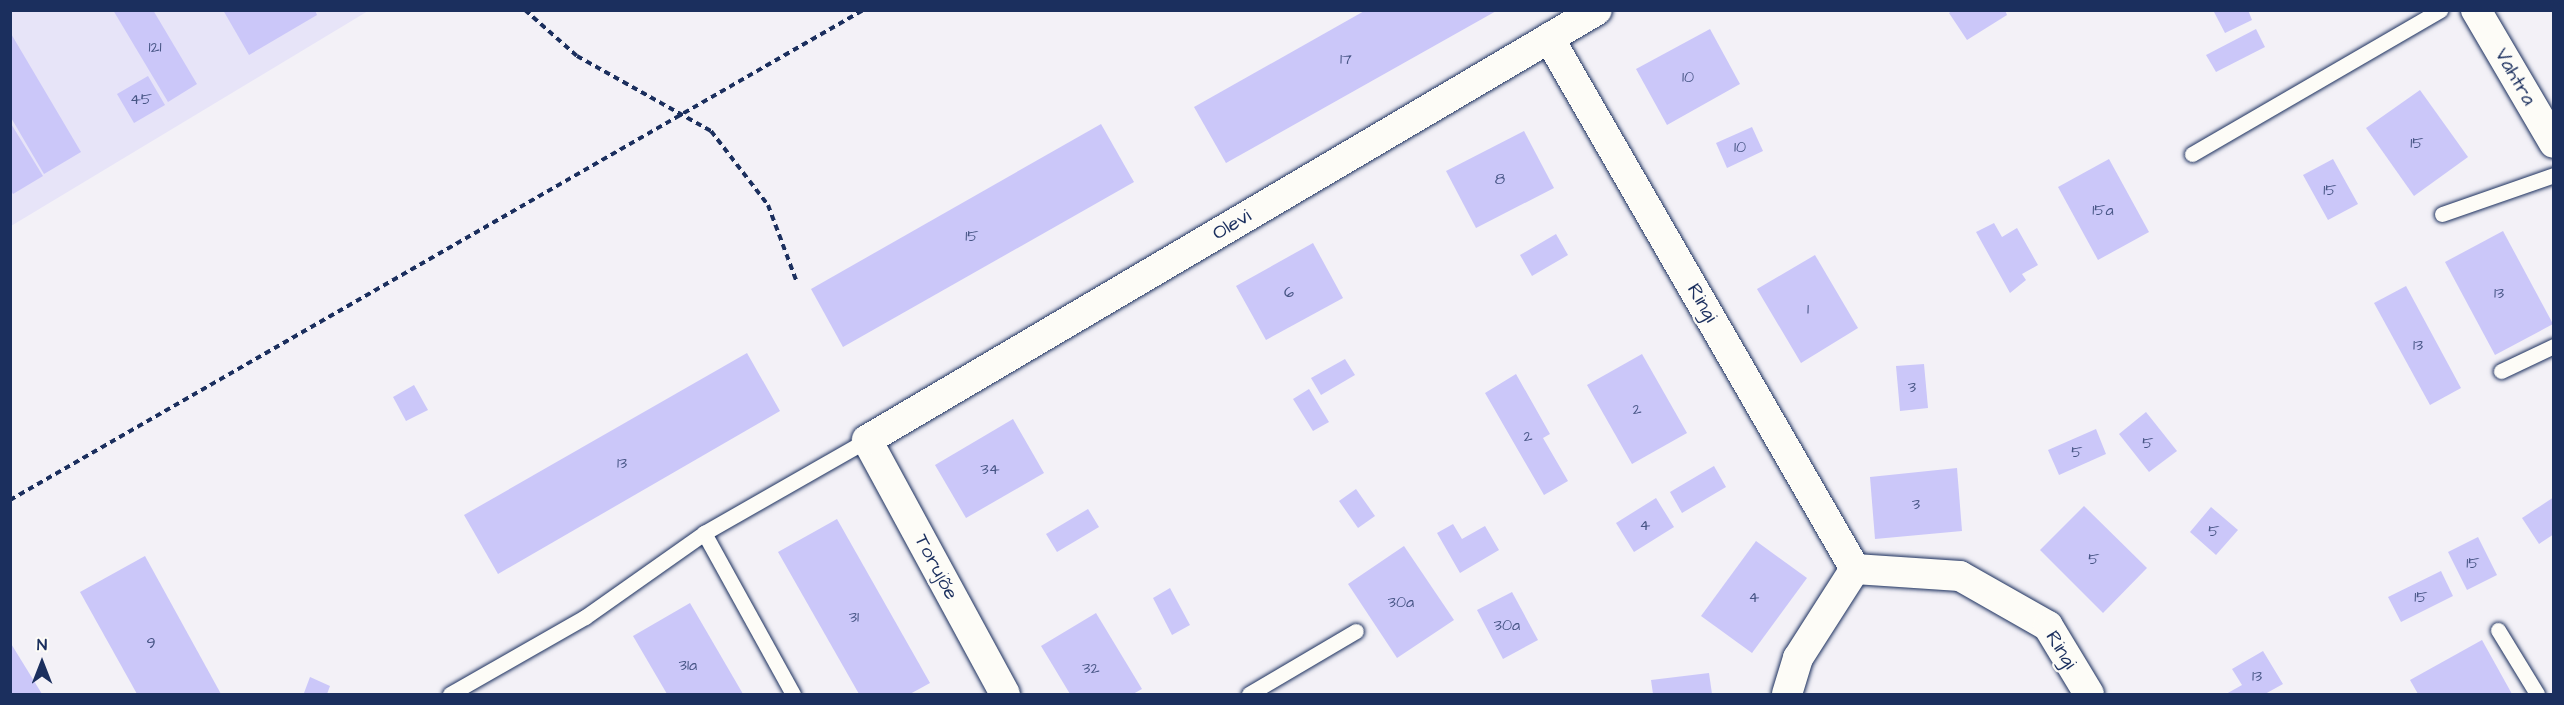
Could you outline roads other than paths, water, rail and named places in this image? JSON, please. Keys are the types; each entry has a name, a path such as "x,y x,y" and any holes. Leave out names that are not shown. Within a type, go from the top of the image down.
{"street":[{"name":"Olevi","path":"867,440 1596,10"},
{"name":"Vahtra","path":"2476,10 2553,143"},
{"name":"Ringi","path":"1549,38 1855,569 1960,576 2048,626 2089,694"},
{"name":"Torujõe","path":"867,440 1005,694"},
{"path":"1787,694 1798,658 1855,569"}],"lane":[{"path":"2192,154 2440,10"},
{"path":"2442,214 2526,188 2553,175"},
{"path":"2501,371 2553,346"},
{"path":"450,694 585,617 704,533 867,440"},
{"path":"704,533 793,694"},
{"path":"2498,630 2537,694"},
{"path":"1250,694 1356,631"}]}
